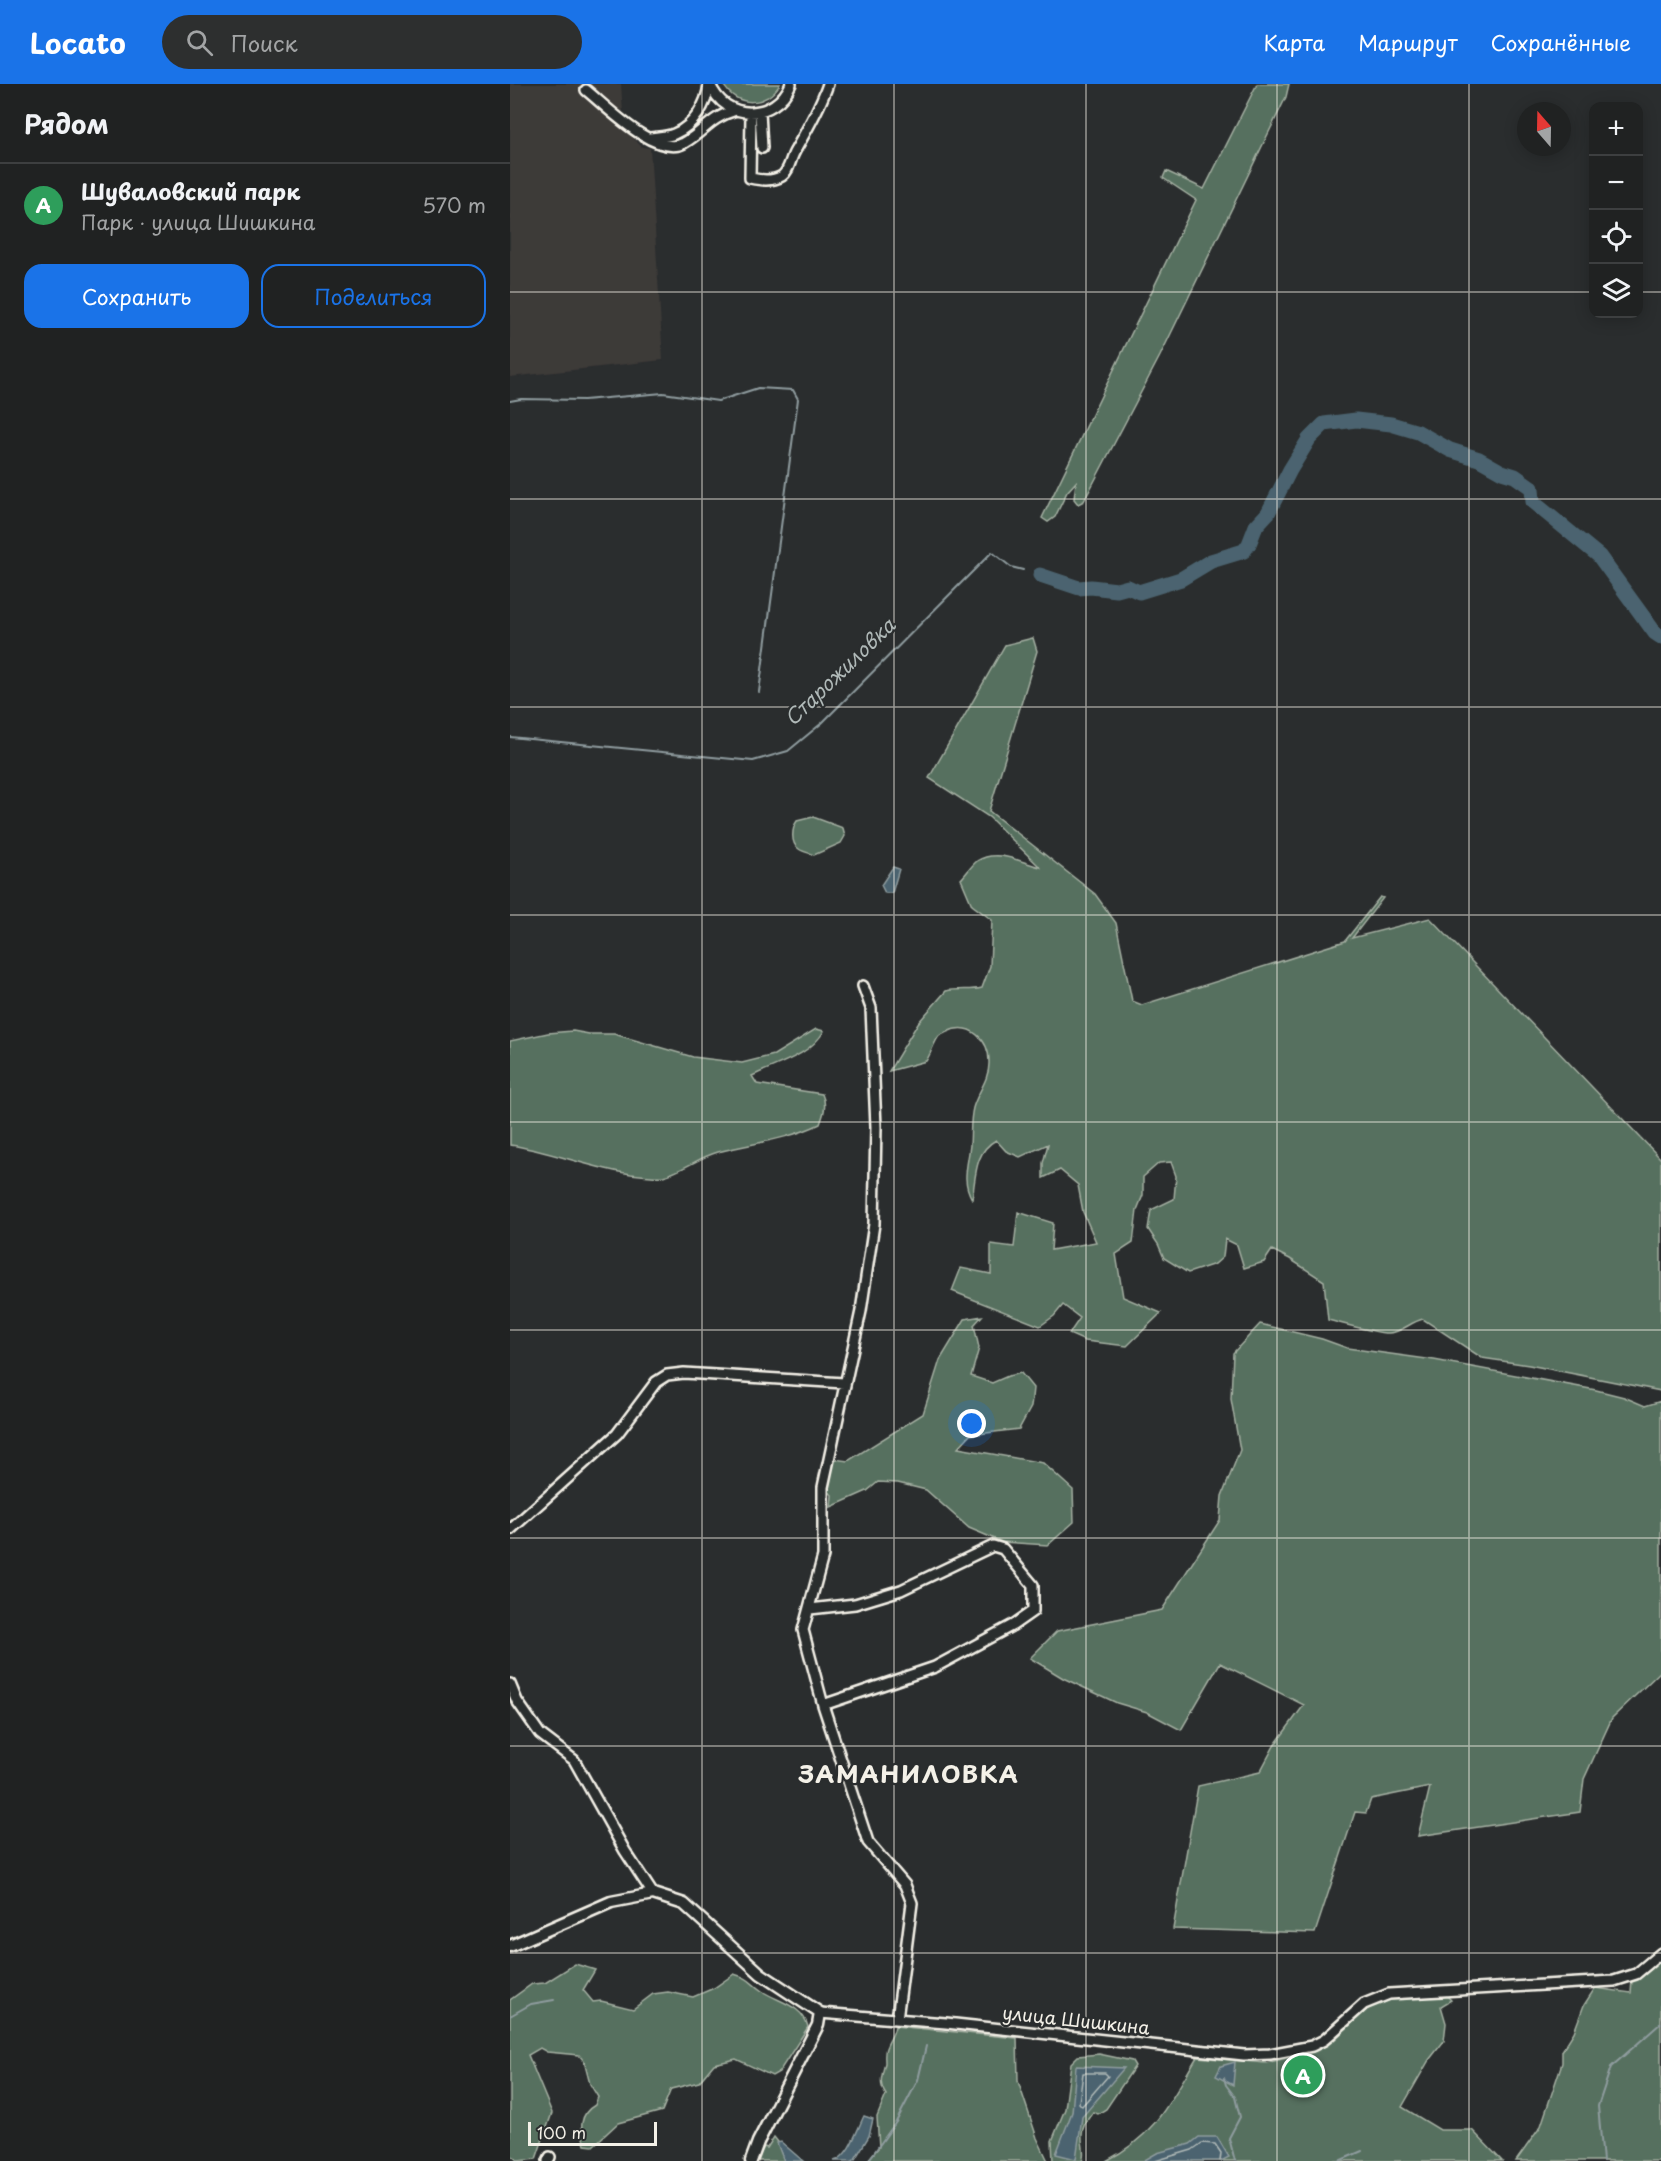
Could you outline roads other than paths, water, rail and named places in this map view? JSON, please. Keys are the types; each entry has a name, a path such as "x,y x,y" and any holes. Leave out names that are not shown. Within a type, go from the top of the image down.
{"street":[{"path":"709,84 722,102 736,110 755,112 771,108 780,101 791,84"},
{"path":"650,138 674,134 690,122 704,106 709,84"},
{"path":"755,112 750,178 769,180 781,176 788,169 793,154 807,133 828,84"},
{"path":"585,90 637,132 662,146 674,147 693,137 715,118 736,110"},
{"path":"755,112 762,148"},
{"path":"863,986 871,1008 875,1092 874,1224 865,1291 822,1487 823,1556 803,1630 823,1705 868,1842 905,1885 912,1903 897,2019"},
{"path":"510,1530 612,1438 656,1382 667,1375 684,1373 844,1383"},
{"path":"810,1609 855,1604 901,1590 993,1546 1003,1549 1034,1586 1033,1611 1012,1625 935,1667 823,1705"},
{"path":"510,1684 518,1701 540,1734 574,1760 625,1851 653,1894"},
{"name":"улица Шишкина","path":"510,1946 611,1902 653,1894 684,1904 761,1974 820,2013 946,2023 1244,2055 1270,2054 1312,2046 1324,2040 1364,2004 1389,1994 1614,1981 1636,1974 1661,1953"},
{"path":"751,2161 758,2142 818,2025 820,2013"}],"water":[{"path":"893,867 899,869 892,893 885,893 881,885"},
{"path":"1235,2062 1233,2085 1216,2076 1221,2066"},
{"path":"1076,2066 1124,2068 1082,2117 1076,2159 1056,2154 1072,2112"},
{"path":"864,2116 873,2119 869,2136 855,2159 853,2161 834,2161 848,2149"},
{"path":"1199,2137 1217,2137 1229,2157 1221,2161 1143,2161 1157,2153 1190,2144"},
{"path":"781,2142 803,2161 784,2161 777,2143"}],"waterway":[{"name":"Старожиловка","path":"510,401 521,399 584,400 663,393 718,401 758,388 793,390 798,399 759,692"},
{"name":"Старожиловка","path":"1040,575 1079,588 1117,590 1128,587 1139,592 1181,579 1211,561 1244,551 1256,526 1268,513 1309,439 1324,424 1356,420 1391,424 1418,432 1450,450 1479,459 1502,472 1515,476 1532,488 1533,502 1599,556 1655,633 1661,637"},
{"name":"Старожиловка","path":"510,737 753,761 788,751 822,723 992,552 1011,567 1023,570"},
{"path":"510,2016 531,2004 554,2000"},
{"path":"1603,2161 1598,2106 1611,2067 1661,2023"},
{"path":"868,2161 896,2122 918,2080 926,2046"},
{"path":"1224,2078 1235,2097 1240,2117 1229,2138 1235,2161"},
{"path":"1339,2161 1362,2151"}],"place":[{"name":"Шуваловский парк","path":"1303,2075"}],"district":[{"name":"ЗАМАНИЛОВКА","path":"909,1775"}]}
